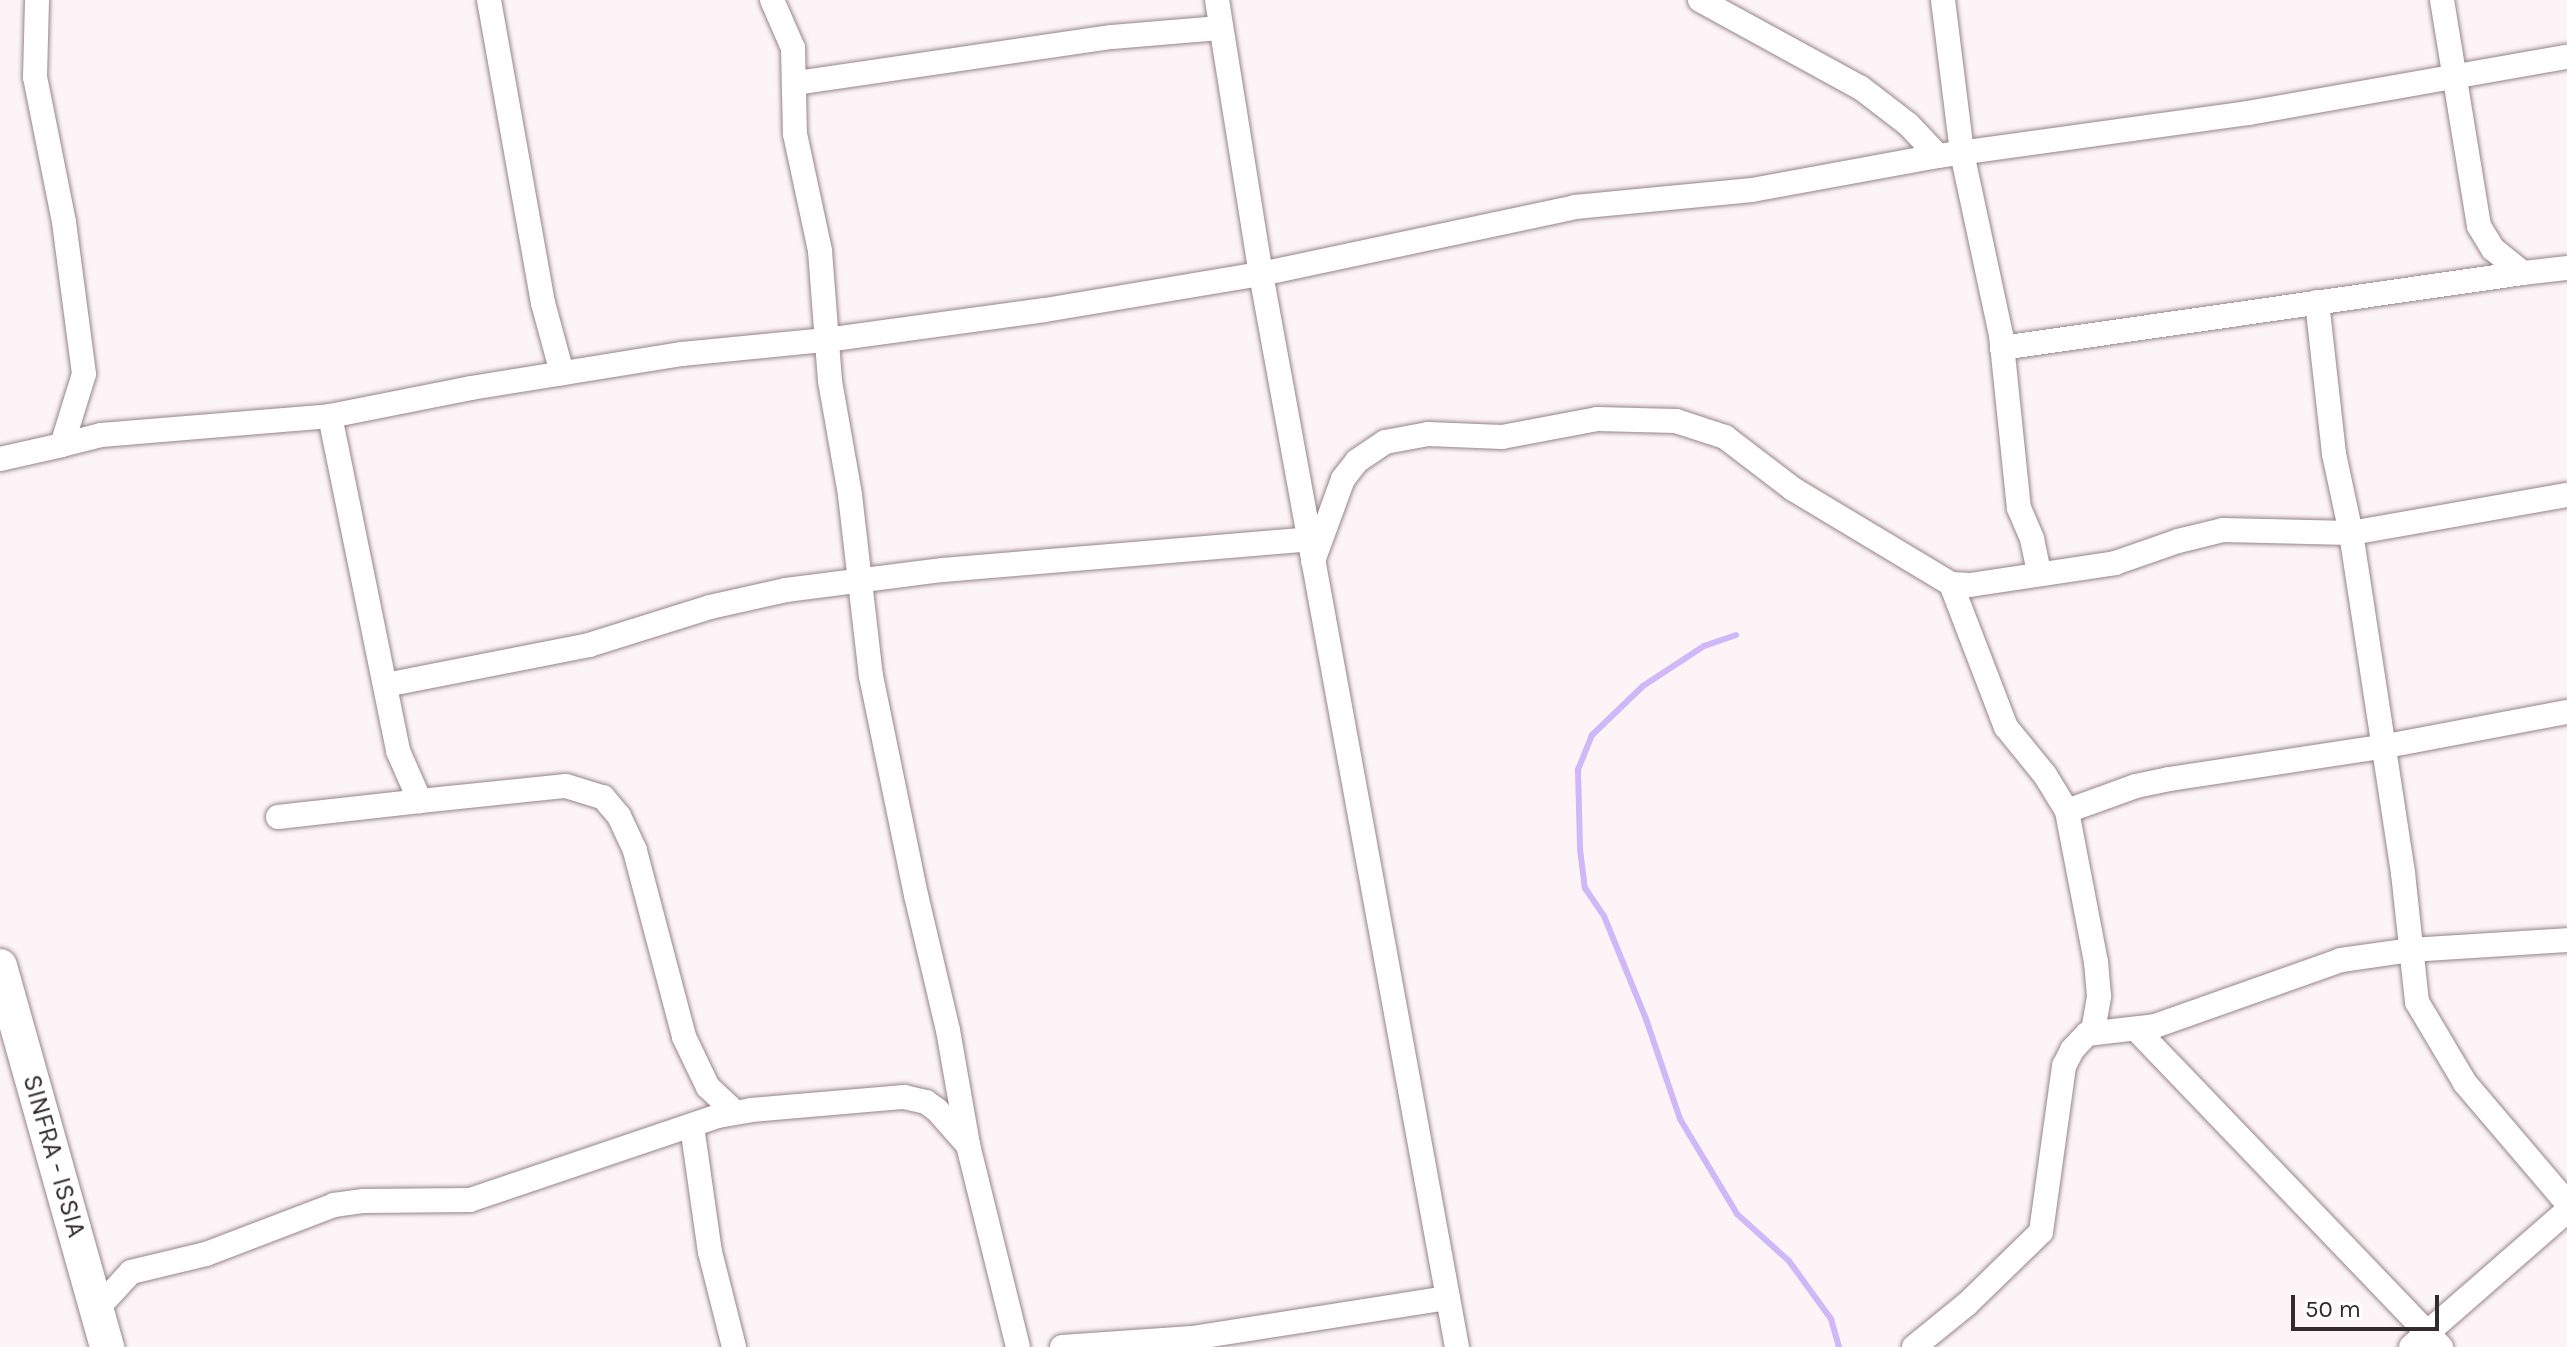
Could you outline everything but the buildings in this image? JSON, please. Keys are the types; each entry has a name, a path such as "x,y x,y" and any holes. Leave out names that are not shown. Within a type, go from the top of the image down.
{"main road":[{"name":"SINFRA - ISSIA","path":"0,966 107,1347"}],"street":[{"path":"37,0 35,77 55,165 84,374 62,445"},
{"path":"489,0 543,303 562,373"},
{"path":"772,0 793,48 795,134 820,251 826,340 871,676 916,895 948,1030 968,1145 1018,1347"},
{"path":"1217,0 1261,274 1457,1347"},
{"path":"1700,0 1861,88 1950,155"},
{"path":"1943,0 1950,155 2002,348 2019,508 2032,539 2039,573"},
{"path":"2442,0 2479,226 2493,249 2523,273"},
{"path":"796,83 1112,37 1220,28"},
{"path":"0,459 101,435 330,416 682,354 826,340 1261,274 1575,207 1752,190 1950,155 2232,115 2567,57"},
{"path":"2002,348 2567,268"},
{"path":"2317,302 2332,441 2351,533 2381,747 2403,873 2417,1002 2431,1031 2480,1102 2567,1203"},
{"path":"330,416 398,751 420,801"},
{"path":"1311,550 1343,479 1357,461 1385,442 1428,434 1502,437 1597,419 1676,421 1725,437 1793,489 1951,584 1970,585 2115,563 2223,530 2256,528 2314,535 2351,533 2567,495"},
{"path":"386,685 617,638 740,599 859,579 1311,550"},
{"path":"1951,584 2006,727 2045,775 2067,811 2096,962 2099,996 2093,1031"},
{"path":"2067,811 2136,786 2169,779 2381,747 2567,712"},
{"path":"278,817 566,786 603,797 619,816 635,851 684,1037 708,1087 735,1112"},
{"path":"1914,1347 1967,1304 2041,1232 2064,1066 2079,1041 2093,1031 2136,1029 2178,1018 2323,965 2410,950 2567,940"},
{"path":"2136,1029 2427,1342 2567,1211"},
{"path":"97,1309 131,1272 217,1251 334,1205 364,1201 470,1200 735,1112 915,1098 937,1110 968,1145"},
{"path":"692,1126 710,1252 734,1347"},
{"path":"1062,1347 1192,1338 1448,1298"}],"waterway":[{"path":"1736,635 1704,646 1643,686 1592,735 1578,770 1580,849 1585,888 1604,916 1646,1019 1680,1119 1737,1214 1789,1261 1831,1319 1839,1347"}]}
